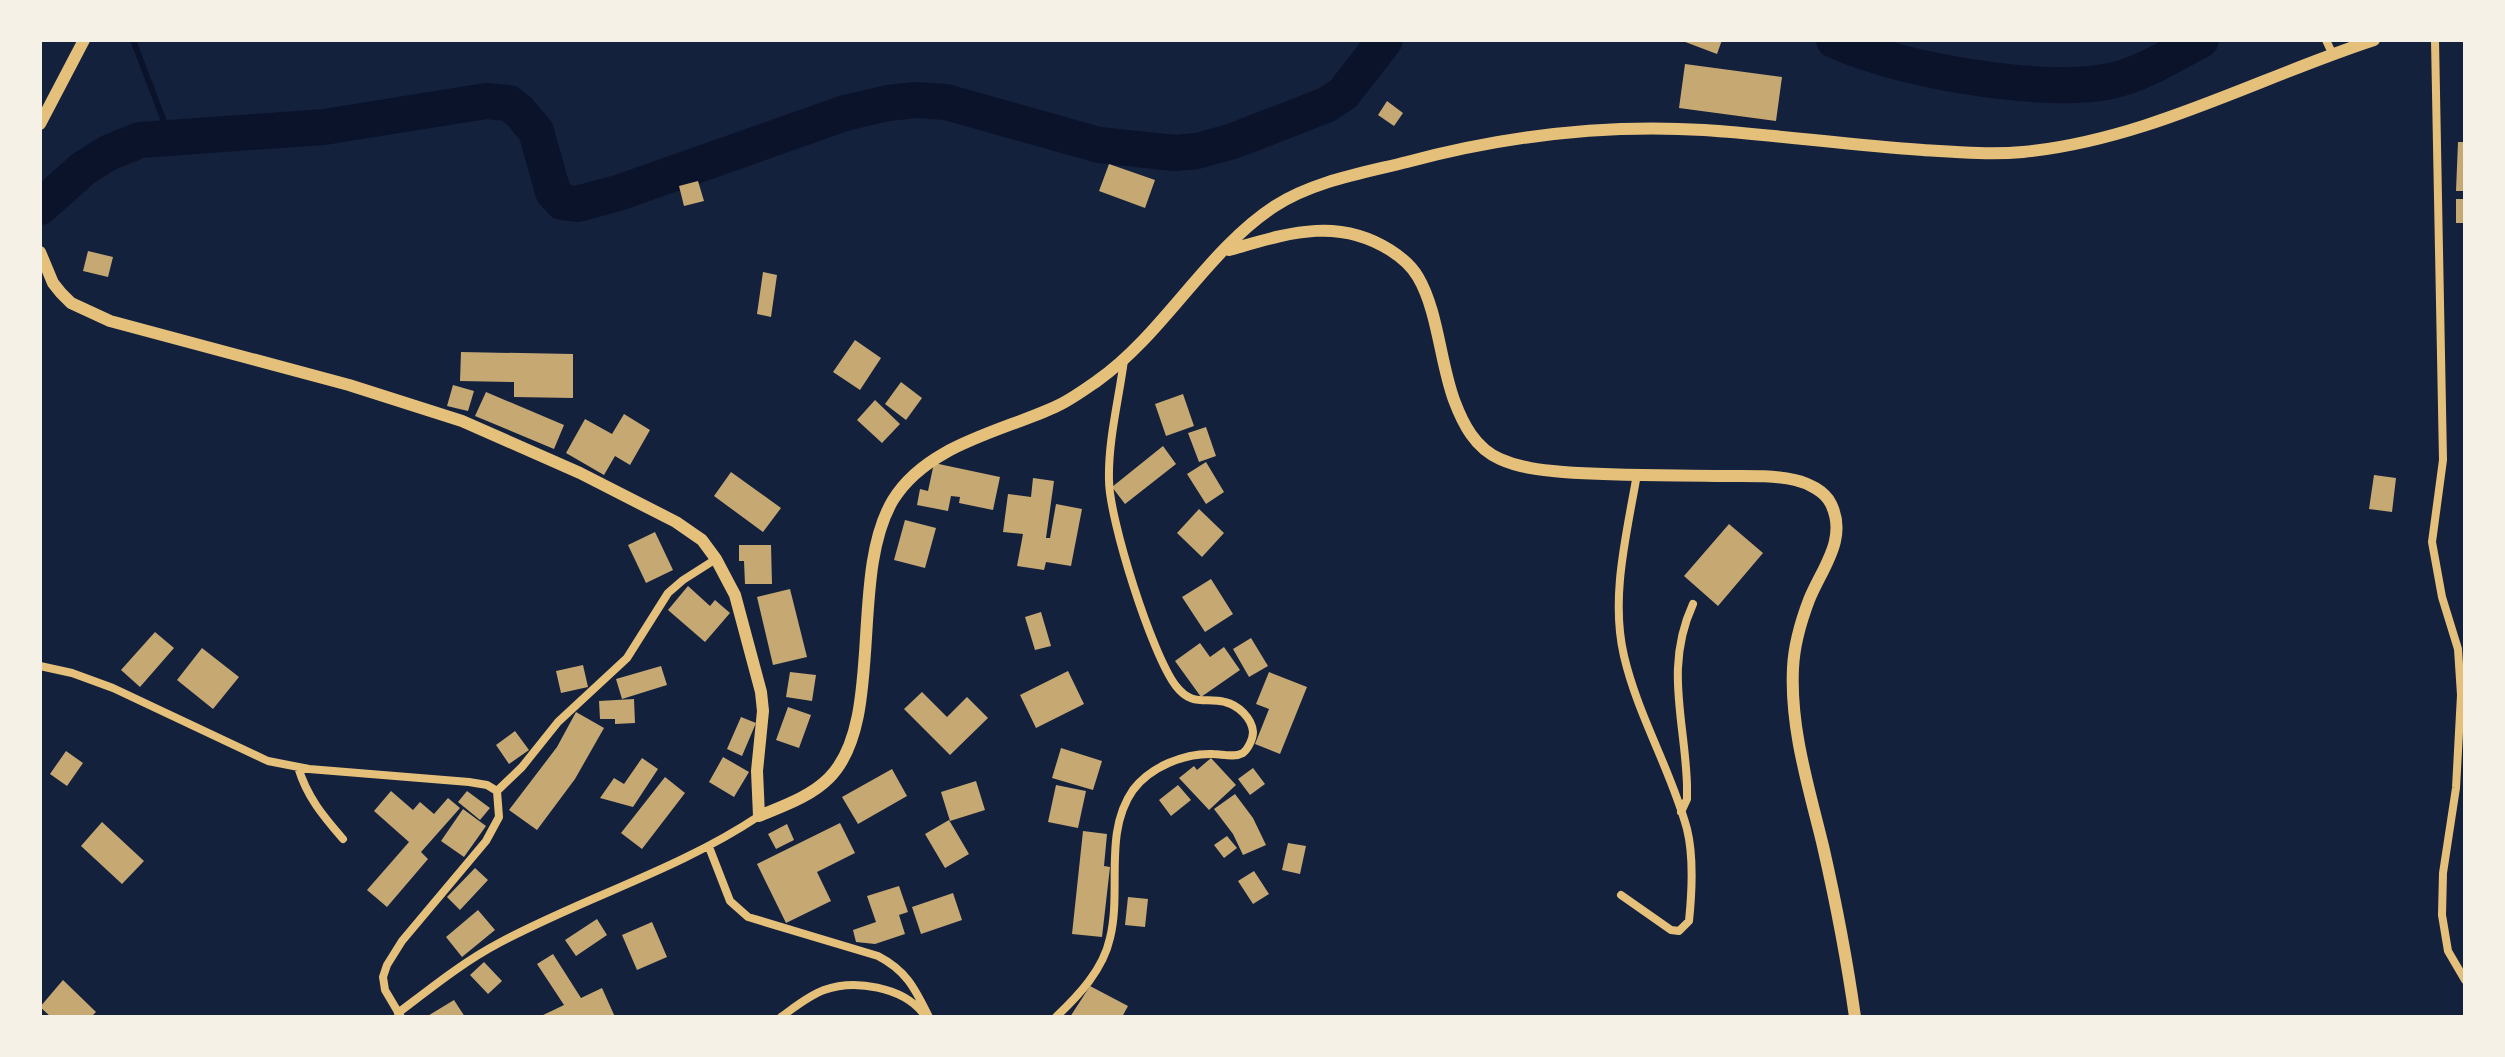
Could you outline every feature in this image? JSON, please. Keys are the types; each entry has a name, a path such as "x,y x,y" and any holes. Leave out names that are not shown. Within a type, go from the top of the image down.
{"street":[{"path":"40,124 84,40"},
{"path":"2326,40 2332,53"},
{"path":"497,791 499,817 486,841 402,941 387,965 383,977 385,990 400,1015 449,975 500,942 709,847 759,816 825,782 840,765 848,749 858,709 871,574 881,529 891,504 903,487 924,467 958,446 1059,406 1098,381 1124,360 1246,230 1276,206 1320,184 1434,154 1507,140 1629,128 1706,130 1895,148 2020,152 2108,137 2160,122 2332,53 2374,40"},
{"path":"2435,40 2443,460 2432,542 2442,597 2458,649 2461,695 2456,788 2443,873 2442,915 2448,951 2465,980"},
{"path":"1226,250 1287,234 1347,231 1377,242 1402,258 1417,276 1429,305 1451,393 1462,422 1474,440 1496,458 1518,466 1579,473 1794,480 1815,487 1829,499 1837,518 1837,538 1808,602 1799,631 1793,667 1794,710 1855,1017"},
{"path":"40,252 53,283 61,293 87,311 140,330 349,385 488,431 580,473 676,522 702,540 735,595 761,692 763,711 757,780 759,816"},
{"path":"1056,1017 1077,997 1093,975 1110,939 1115,909 1115,854 1119,820 1131,792 1145,776 1160,766 1210,754 1236,755 1244,752 1253,732 1250,721 1242,712 1226,702 1199,702 1176,687 1154,646 1120,540 1108,481 1124,360"},
{"path":"1621,895 1671,930 1679,931 1689,921 1691,873 1688,832 1642,715 1621,636 1619,585 1637,474"},
{"path":"497,791 522,767 558,722 627,658 668,593 716,559"},
{"path":"1681,812 1687,799 1687,777 1677,650 1681,629 1693,604"},
{"path":"40,666 72,673 113,688 268,761 298,767 469,782 487,785 497,791"},
{"path":"298,767 314,806 343,839"},
{"path":"709,847 730,901 748,917 878,956 896,966 911,982 927,1017"},
{"path":"781,1017 824,990 849,985 871,987 898,995 927,1017"}],"building":[{"path":"1680,40 1722,40 1717,54"},
{"path":"1685,64 1782,77 1776,121 1679,108"},
{"path":"1387,101 1403,113 1394,126 1378,115"},
{"path":"2458,142 2465,142 2465,191 2456,191"},
{"path":"1109,164 1155,180 1145,208 1099,191"},
{"path":"698,181 704,201 684,206 679,186"},
{"path":"2456,199 2465,199 2465,223 2456,223"},
{"path":"88,251 113,257 108,277 83,271"},
{"path":"763,272 777,275 771,317 757,314"},
{"path":"855,340 881,358 860,390 833,372"},
{"path":"461,352 573,354 573,398 514,397 514,382 460,381"},
{"path":"901,382 922,398 906,420 885,404"},
{"path":"453,385 474,391 468,411 447,406"},
{"path":"486,392 564,425 554,449 475,416"},
{"path":"1183,394 1194,426 1166,436 1155,404"},
{"path":"875,400 900,424 882,443 857,420"},
{"path":"624,414 650,430 630,465 615,456 604,475 566,453 585,419 612,434"},
{"path":"1206,427 1216,456 1199,462 1188,433"},
{"path":"1163,446 1176,464 1125,504 1112,487"},
{"path":"1206,462 1224,492 1206,504 1187,474"},
{"path":"934,463 1000,477 993,510 959,503 960,497 951,496 948,511 917,505 920,489 928,491"},
{"path":"731,472 781,508 763,532 714,496"},
{"path":"2374,475 2396,478 2392,512 2369,509"},
{"path":"1033,478 1054,481 1046,538 1050,538 1056,504 1082,509 1071,566 1046,562 1044,570 1017,566 1023,534 1003,532 1008,494 1031,497"},
{"path":"1199,509 1224,533 1202,557 1177,533"},
{"path":"905,520 936,528 925,568 894,560"},
{"path":"1729,524 1763,553 1718,606 1684,576"},
{"path":"655,532 673,570 646,583 628,545"},
{"path":"739,545 771,545 772,584 745,584 744,561 739,561"},
{"path":"1211,579 1233,614 1205,632 1182,597"},
{"path":"688,586 710,606 715,600 730,613 705,642 668,610"},
{"path":"790,589 807,657 773,665 757,597"},
{"path":"1041,612 1051,646 1035,650 1025,617"},
{"path":"155,632 174,648 140,687 121,670"},
{"path":"1251,638 1268,666 1249,677 1233,649"},
{"path":"1200,643 1210,657 1224,647 1240,670 1201,697 1175,661"},
{"path":"202,648 239,677 213,709 177,680"},
{"path":"583,665 588,687 561,693 556,671"},
{"path":"661,666 667,685 622,699 616,679"},
{"path":"1068,671 1084,704 1036,728 1020,695"},
{"path":"790,672 816,675 812,701 786,697"},
{"path":"1269,672 1307,687 1280,754 1255,744 1269,709 1256,704"},
{"path":"922,692 947,717 967,697 988,718 950,755 904,709"},
{"path":"634,699 635,723 615,724 615,719 600,719 599,701"},
{"path":"788,707 811,715 799,748 776,740"},
{"path":"576,712 604,728 575,779 537,830 509,810 557,747"},
{"path":"741,717 756,723 742,756 727,749"},
{"path":"515,731 529,750 509,764 496,745"},
{"path":"1061,748 1102,761 1093,790 1052,778"},
{"path":"66,751 83,763 67,786 50,774"},
{"path":"723,757 749,772 734,797 709,782"},
{"path":"642,758 658,769 633,807 600,798 614,778 624,784"},
{"path":"1211,758 1236,785 1209,810 1179,778 1194,766 1197,770"},
{"path":"1253,768 1265,784 1250,795 1238,779"},
{"path":"892,769 907,796 858,824 842,797"},
{"path":"665,777 685,793 642,849 621,833"},
{"path":"976,781 985,810 950,821 941,792"},
{"path":"1056,785 1086,791 1078,828 1048,822"},
{"path":"1178,785 1191,800 1171,816 1159,800"},
{"path":"391,791 413,810 420,802 434,814 448,798 460,808 421,852 428,859 387,907 367,890 409,842 374,811"},
{"path":"467,791 490,808 480,820 458,802"},
{"path":"1235,794 1253,818 1266,845 1243,855 1233,834 1214,809"},
{"path":"463,809 486,826 464,857 441,841"},
{"path":"949,820 969,854 945,868 925,834"},
{"path":"102,822 144,861 122,884 81,846"},
{"path":"840,823 855,853 817,872 831,901 786,923 757,864"},
{"path":"787,824 794,840 776,849 768,834"},
{"path":"1083,831 1107,834 1104,866 1110,867 1102,937 1072,934"},
{"path":"1227,836 1237,848 1224,858 1214,845"},
{"path":"1288,843 1306,846 1300,874 1282,870"},
{"path":"475,868 488,880 460,910 447,897"},
{"path":"1254,871 1269,894 1253,904 1238,881"},
{"path":"899,886 908,912 899,915 905,934 875,944 856,942 853,930 876,922 867,896"},
{"path":"953,893 962,920 921,934 912,907"},
{"path":"1128,897 1148,899 1145,927 1125,925"},
{"path":"478,910 495,930 462,957 446,937"},
{"path":"597,919 607,935 576,956 565,940"},
{"path":"652,922 667,957 637,970 622,935"},
{"path":"553,954 581,998 602,988 615,1017 539,1017 564,1005 537,964"},
{"path":"484,962 502,981 488,994 470,975"},
{"path":"63,980 96,1012 91,1017 51,1017 40,1007"},
{"path":"1090,986 1128,1006 1122,1017 1070,1017"},
{"path":"454,1000 465,1017 426,1017"}],"waterway":[{"path":"133,40 170,137"},
{"path":"40,207 84,168 108,153 140,140 324,127 486,101 509,103 520,112 536,131 553,192 562,202 577,204 618,193 845,113 916,100 946,102 1099,145 1175,153 1197,151 1233,141 1326,105 1343,94 1385,40"},
{"path":"1834,40 1861,51 1932,70 2048,85 2123,78 2201,40"}]}
